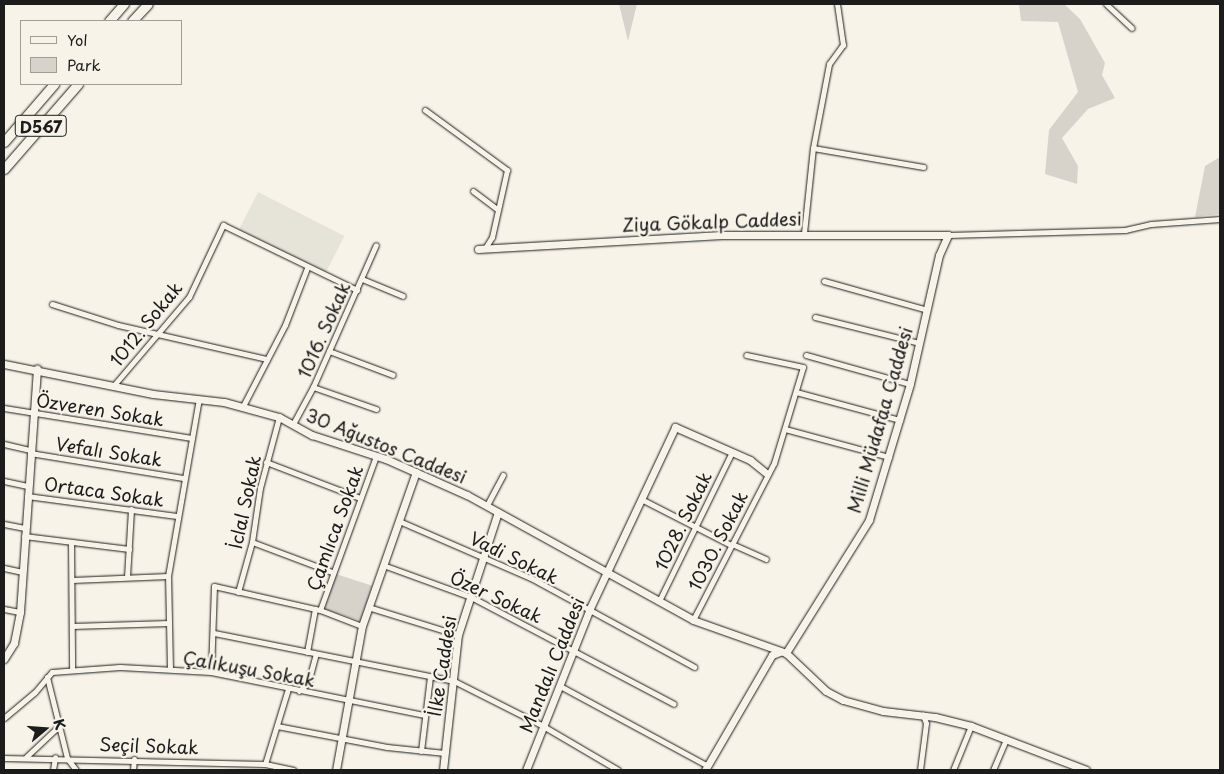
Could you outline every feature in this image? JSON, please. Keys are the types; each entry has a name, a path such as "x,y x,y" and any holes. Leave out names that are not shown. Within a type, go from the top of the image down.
{"highway":[{"path":"109,20 124,4"},
{"path":"133,20 148,4"},
{"name":"D567","path":"4,142 53,85"},
{"name":"D567","path":"4,169 77,85"}],"street":[{"path":"804,233 813,148 829,64 843,45 837,4"},
{"path":"1106,4 1132,28"},
{"path":"426,110 507,170 492,237 481,249"},
{"path":"813,148 923,167"},
{"path":"473,191 497,209"},
{"path":"948,235 1118,231 1151,224 1220,219"},
{"name":"1012. Sokak","path":"114,385 160,334 189,297 223,225 307,268"},
{"name":"Ziya Gökalp Caddesi","path":"481,249 516,249 636,238 804,233 948,235"},
{"name":"Milli Müdafaa Caddesi","path":"707,768 772,655 783,653 868,520 900,420 939,255 948,235"},
{"name":"1016. Sokak","path":"293,424 313,386 376,245"},
{"path":"243,406 299,294 307,268 357,290"},
{"path":"362,279 403,296"},
{"path":"824,280 927,310"},
{"path":"52,304 160,334 267,359"},
{"path":"815,317 919,343"},
{"path":"329,351 393,374"},
{"name":"1030. Sokak","path":"694,620 767,474 785,429 802,367 746,355"},
{"path":"806,355 910,384"},
{"name":"30 Ağustos Caddesi","path":"4,364 199,400 243,406 279,417 312,435 376,456 416,472 487,505 694,620 783,653"},
{"path":"6,656 20,612 37,370"},
{"path":"313,386 376,409"},
{"path":"796,392 900,420"},
{"path":"170,669 168,576 183,478 199,400"},
{"name":"Özveren Sokak","path":"4,408 192,438"},
{"name":"İclal Sokak","path":"238,592 252,542 266,462 279,417"},
{"name":"Mandalı Caddesi","path":"528,769 542,726 560,686 590,608 675,427 732,452"},
{"path":"785,429 889,458"},
{"name":"Vefalı Sokak","path":"4,444 30,451 183,478"},
{"path":"732,452 750,460 767,474"},
{"name":"1028. Sokak","path":"659,601 732,452"},
{"name":"Çamlıca Sokak","path":"307,652 318,609 376,456"},
{"path":"266,462 360,498"},
{"path":"336,770 351,702 354,662 362,626 416,472"},
{"path":"487,505 503,475"},
{"name":"Ortaca Sokak","path":"4,481 28,486"},
{"name":"Ortaca Sokak","path":"27,496 177,516"},
{"path":"641,499 696,528 766,559"},
{"path":"127,577 131,509"},
{"name":"İlke Caddesi","path":"443,770 458,635 485,558 498,512"},
{"name":"Vadi Sokak","path":"399,521 485,558 590,608 694,666"},
{"path":"4,524 25,532 71,542 129,549"},
{"path":"71,542 72,669"},
{"path":"252,542 332,572"},
{"name":"Özer Sokak","path":"383,565 471,597 674,704"},
{"path":"4,568 23,572"},
{"path":"72,580 168,576"},
{"path":"212,672 214,586 318,609 362,626"},
{"path":"368,607 458,635"},
{"path":"4,609 20,612"},
{"path":"72,626 169,623"},
{"path":"214,633 454,682 542,726 618,770"},
{"path":"783,653 826,691 842,700 882,711 922,715 971,726 1082,769"},
{"path":"299,692 308,683 316,654"},
{"name":"Çalıkuşu Sokak","path":"47,677 52,672 72,669 170,669 212,672 299,692 425,715"},
{"path":"421,751 430,676"},
{"path":"4,718 47,677 67,758 76,770"},
{"path":"560,686 707,768"},
{"path":"266,764 288,689"},
{"path":"920,770 926,723 922,715"},
{"path":"26,758 60,725"},
{"path":"277,726 342,739 445,753"},
{"path":"953,770 971,726"},
{"path":"992,770 1006,739"},
{"path":"53,770 55,757"},
{"name":"Seçil Sokak","path":"4,758 55,757 219,762 266,764 293,770"},
{"path":"133,770 134,759"},
{"path":"217,770 219,762"}],"shaded area":[{"path":"258,192 344,236 325,273 239,229"}],"green space":[{"path":"619,4 637,4 628,41"},
{"path":"1019,4 1064,4 1080,19 1105,63 1102,75 1115,98 1088,109 1062,138 1078,166 1077,184 1045,174 1049,130 1078,92 1058,22 1021,21"},
{"path":"1220,157 1220,214 1195,217 1205,166"},
{"path":"336,574 372,586 361,621 325,609"}]}
